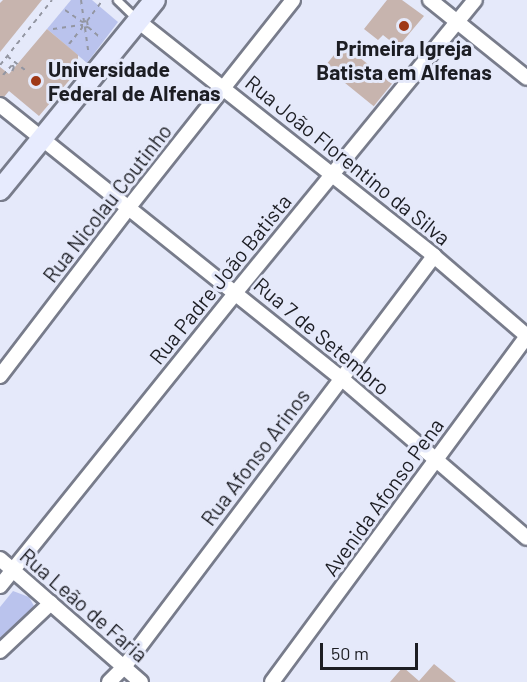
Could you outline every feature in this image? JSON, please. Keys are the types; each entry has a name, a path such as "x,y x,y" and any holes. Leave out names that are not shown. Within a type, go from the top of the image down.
{"street":[{"path":"0,190 155,0"},
{"name":"Rua Nicolau Coutinho","path":"0,376 129,207 293,0"},
{"path":"430,0 527,78"},
{"name":"Rua Padre João Batista","path":"0,586 236,291 475,0"},
{"name":"Rua João Florentino da Silva","path":"138,21 224,86 331,175 434,256 527,336"},
{"name":"Rua 7 de Setembro","path":"0,105 236,291 527,538"},
{"name":"Rua Afonso Arinos","path":"109,682 124,667 434,256"},
{"name":"Avenida Afonso Pena","path":"272,682 527,336"},
{"name":"Rua Leão de Faria","path":"0,559 141,682"},
{"path":"0,651 51,603"}],"lane":[{"path":"117,0 138,21"}],"path":[{"path":"0,65 52,0"},
{"path":"81,0 89,57"},
{"path":"69,44 103,0"},
{"path":"65,10 83,24"},
{"path":"53,29 83,24"},
{"path":"7,56 25,70"},
{"path":"3,75 12,65 14,67 11,74"}],"shaded area":[{"path":"71,0 92,0 118,22 87,63 47,29"},
{"path":"13,591 29,597 34,606 30,618 0,645 0,607"}],"building":[{"path":"3,0 42,0 0,52 0,3"},
{"path":"387,0 402,0 424,16 398,47 383,35 378,40 364,29"},
{"path":"47,29 78,55 78,70 39,116 9,91 4,97 0,96 0,67 9,74"},
{"path":"343,44 392,84 374,106 325,67"},
{"path":"434,664 456,682 390,682 403,667 419,681"}],"place":[{"name":"Primeira Igreja Batista em Alfenas","path":"404,26"},
{"name":"Universidade Federal de Alfenas","path":"36,81"}]}
